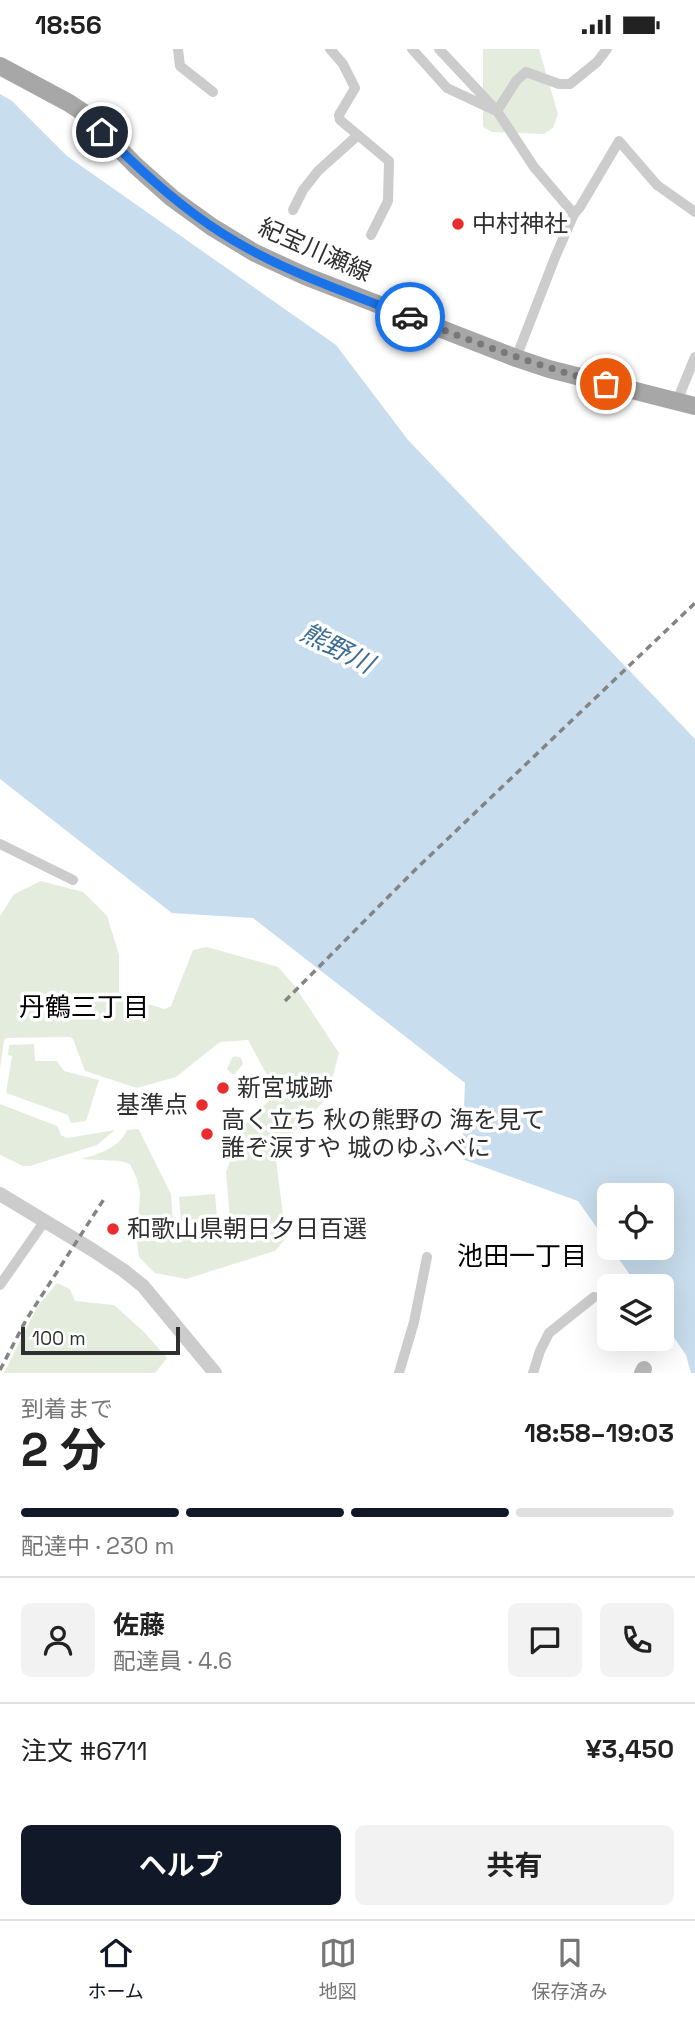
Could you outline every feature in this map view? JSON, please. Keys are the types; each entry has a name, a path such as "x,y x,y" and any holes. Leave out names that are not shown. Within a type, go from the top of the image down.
{"main road":[{"name":"紀宝川瀬線","path":"0,66 84,113 172,198 255,253 304,276 516,358 695,406"}],"street":[{"path":"178,49 180,66 213,92"},
{"path":"330,49 343,64 355,88 339,115 340,120 389,161 388,201 371,235"},
{"path":"412,49 447,89 497,111"},
{"path":"439,49 497,111 534,167 574,214"},
{"path":"497,111 516,81 526,72 559,84 570,85 597,62 607,49"},
{"path":"293,210 303,190 318,171 358,135"},
{"path":"516,358 574,214 620,141 657,185 695,212"},
{"path":"677,401 695,358"},
{"path":"0,844 73,880"},
{"path":"0,1194 124,1270 143,1286 215,1373"},
{"path":"0,1285 44,1222"},
{"path":"399,1373 414,1322 427,1257"},
{"path":"533,1373 549,1333 594,1297"}],"green space":[{"path":"483,49 539,49 558,114 553,128 544,134 492,132 483,127"},
{"path":"41,881 83,892 107,916 119,955 119,992 123,997 165,1009 171,1006 193,950 207,947 278,967 294,985 339,1053 327,1098 275,1152 286,1238 275,1251 186,1279 155,1273 139,1257 137,1243 140,1192 130,1164 81,1159 108,1149 119,1141 127,1130 137,1129 171,1194 174,1239 231,1232 226,1172 244,1124 274,1096 275,1090 248,1040 220,1042 176,1077 137,1088 85,1071 70,1037 6,1038 0,1069 0,916 14,894"},
{"path":"34,1044 35,1061 57,1061 64,1071 99,1080 86,1121 71,1123 68,1115 6,1093 12,1056 8,1055 9,1045"},
{"path":"235,1056 241,1058 243,1064 232,1074 227,1069"},
{"path":"0,1104 57,1126 61,1135 67,1138 115,1130 97,1145 23,1166 0,1155"},
{"path":"215,1194 217,1218 181,1221 179,1197"},
{"path":"57,1283 70,1289 75,1301 114,1305 144,1332 167,1358 155,1373 4,1373 37,1307"}],"water":[{"name":"熊野川","path":"0,94 12,101 67,156 336,345 408,440 695,739 695,1373 691,1373 686,1355 674,1338 674,1274 629,1274 620,1260 674,1260 674,1183 597,1183 597,1228 578,1201 462,1159 465,1083 253,918 172,913 0,779"}],"railway":[{"path":"285,1001 416,869 695,603"},
{"path":"0,1370 26,1320 104,1199"}],"way so far":[{"path":"410,317 516,358 606,384"}],"place":[{"name":"中村神社","path":"458,224"},
{"name":"新宮城跡","path":"223,1088"},
{"name":"基準点","path":"202,1105"},
{"name":"高く立ち 秋の熊野の 海を見て 誰ぞ涙すや 城のゆふべに","path":"207,1134"},
{"name":"和歌山県朝日夕日百選","path":"113,1229"}],"district":[{"name":"丹鶴三丁目","path":"84,1007"},
{"name":"池田一丁目","path":"522,1256"}],"route":[{"path":"102,132 172,198 255,253 304,276 410,317"}]}
